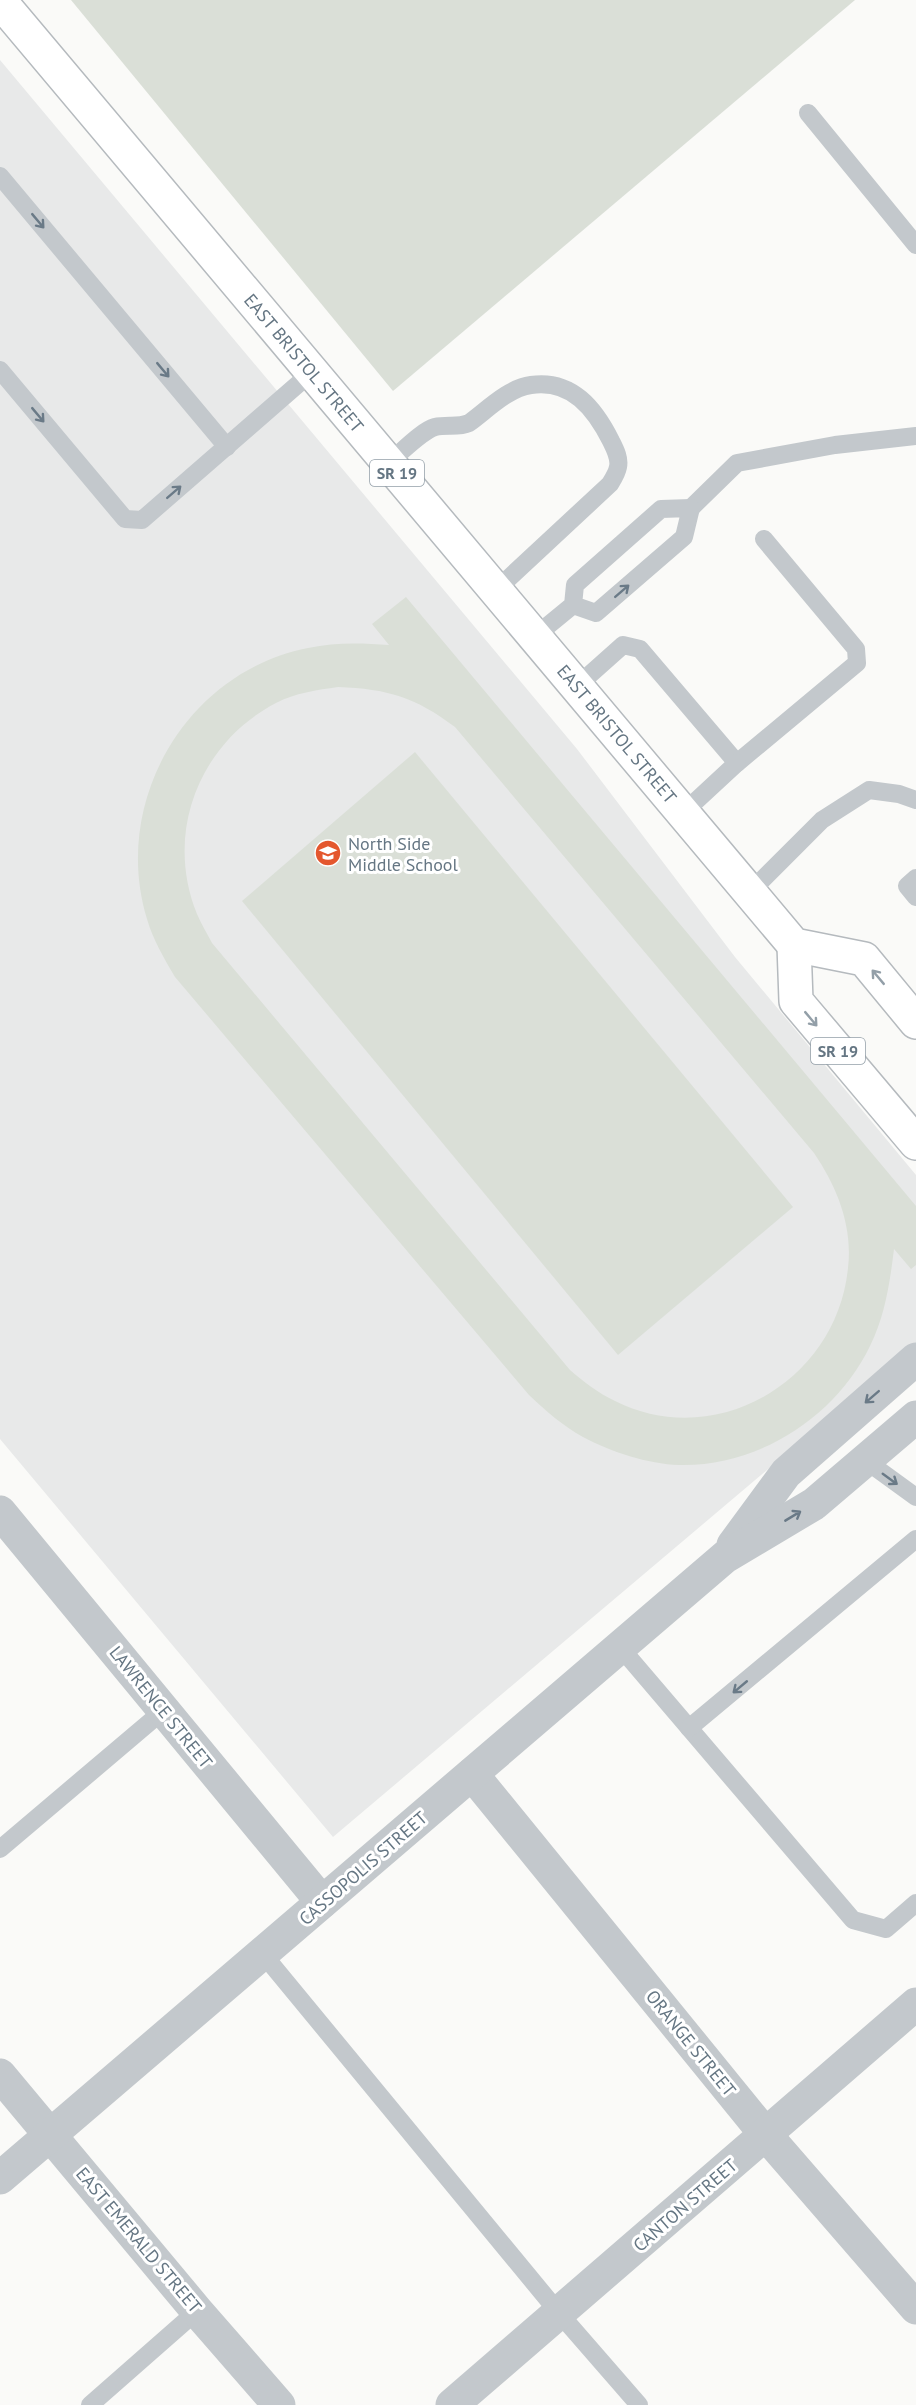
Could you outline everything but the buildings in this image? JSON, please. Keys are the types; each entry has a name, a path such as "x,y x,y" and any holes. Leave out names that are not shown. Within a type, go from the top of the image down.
{"main road":[{"name":"EAST BRISTOL STREET","path":"0,0 794,945"},
{"path":"794,945 864,959 916,1022"},
{"name":"SR 19","path":"794,945 796,1001 916,1143"}],"street":[{"name":"CASSOPOLIS STREET","path":"724,1557 786,1473 916,1359"},
{"name":"CASSOPOLIS STREET","path":"0,2178 724,1557 814,1504 916,1417"},
{"name":"LAWRENCE STREET","path":"0,1512 322,1902"},
{"name":"ORANGE STREET","path":"472,1774 766,2135 916,2308"},
{"name":"CANTON STREET","path":"452,2405 916,2004"},
{"name":"EAST EMERALD STREET","path":"0,2075 196,2311 279,2405"}],"lane":[{"path":"808,113 916,245"},
{"path":"0,176 227,447"},
{"path":"0,370 125,519 142,520 312,372"},
{"path":"388,463 431,428 442,425 462,427 513,391 529,385 562,388 590,407 600,418 617,454 618,468 610,484 495,591"},
{"path":"573,605 596,613 684,537 691,508 737,463 835,445 916,436"},
{"path":"534,637 573,605 575,585 661,509 691,508"},
{"path":"683,813 737,763 857,663 856,649 764,539"},
{"path":"577,686 622,645 640,649 737,763"},
{"path":"750,892 822,820 869,790 899,794 916,800"},
{"path":"916,878 907,886 916,897"},
{"path":"865,1460 916,1497"},
{"path":"689,1728 916,1539"},
{"path":"620,1647 852,1920 886,1929 916,1903"},
{"path":"0,1849 164,1710"},
{"path":"263,1954 559,2313 639,2405"},
{"path":"90,2405 196,2311"}],"shaded area":[{"path":"71,0 855,0 393,391"},
{"name":"North Side Middle School","path":"0,60 577,749 735,957 916,1175 916,1344 333,1837 0,1439"},
{"path":"406,597 916,1206 916,1265 911,1269 894,1249 889,1286 880,1323 855,1372 837,1395 815,1415 791,1433 765,1447 737,1457 708,1463 679,1465 655,1462 618,1452 583,1437 548,1412 529,1395 175,977 156,942 147,919 139,875 140,831 150,788 168,749 194,713 226,684 265,662 318,646 389,645 372,624","holes":["338,687 372,690 400,696 427,708 455,727 814,1153 830,1179 842,1207 848,1237 848,1268 839,1308 821,1343 796,1373 766,1396 731,1411 693,1417 654,1415 615,1401 581,1379 570,1370 212,943 197,914 188,883 185,852 187,822 195,793 208,766 227,741 249,720 276,703 314,691"]},
{"path":"415,752 793,1207 618,1355 242,901"}],"place":[{"name":"North Side Middle School","path":"328,853"}]}
